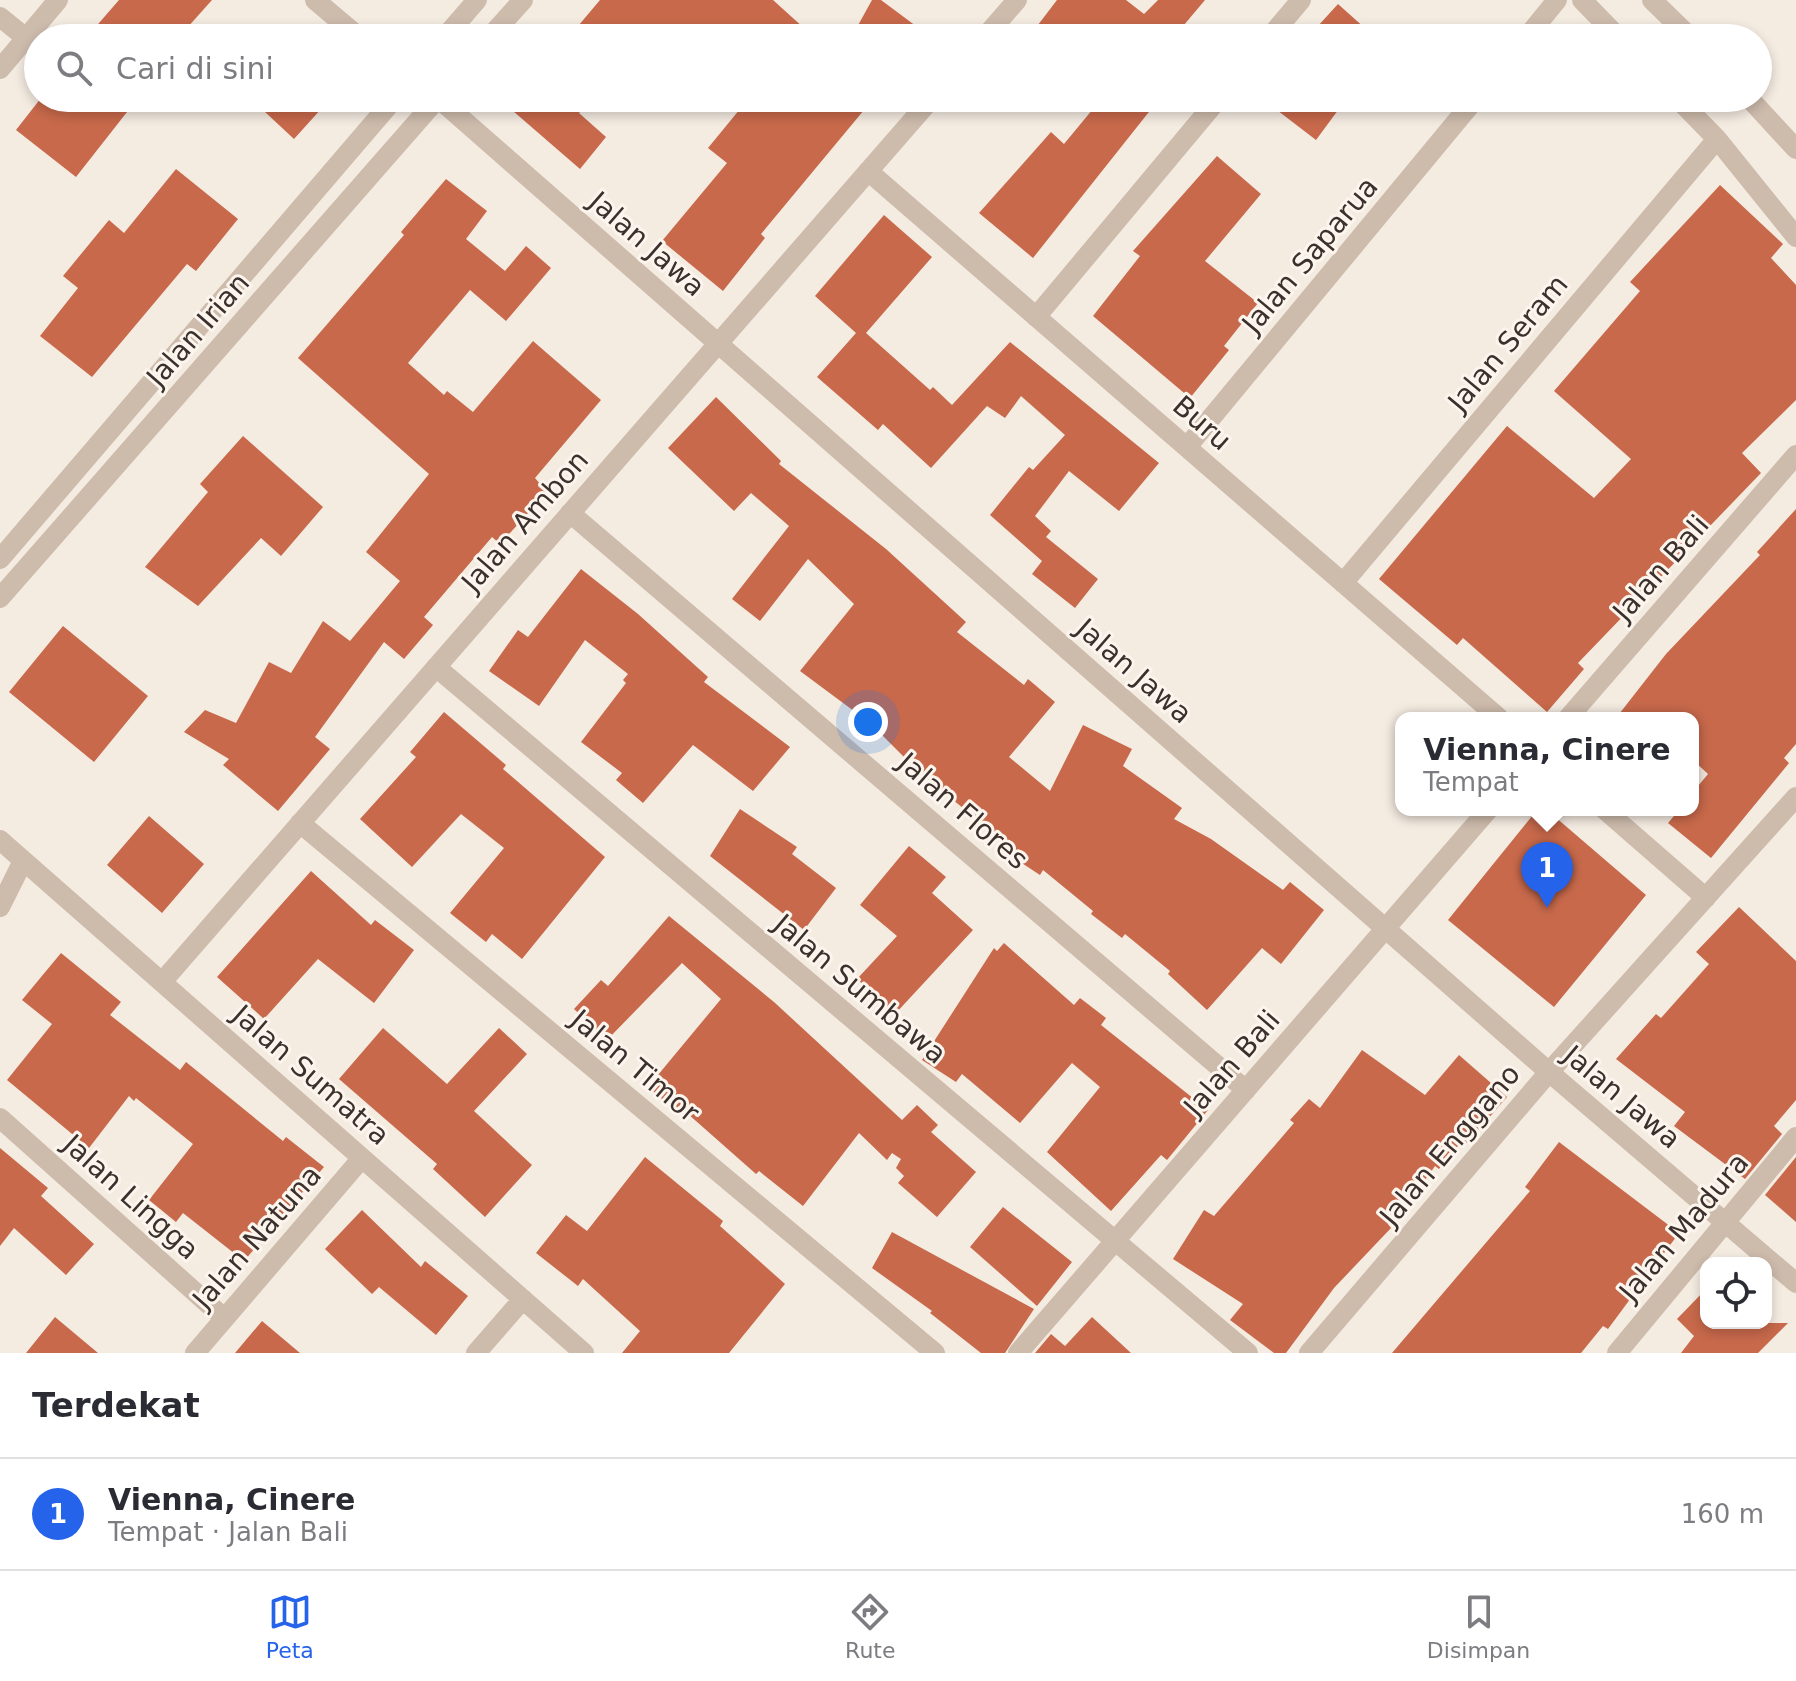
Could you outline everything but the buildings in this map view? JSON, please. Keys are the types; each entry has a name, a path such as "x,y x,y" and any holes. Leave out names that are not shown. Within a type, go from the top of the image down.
{"street":[{"path":"38,24 58,0"},
{"path":"315,0 343,24"},
{"path":"456,24 477,0"},
{"path":"502,24 523,0"},
{"path":"996,24 1017,0"},
{"path":"1281,24 1301,0"},
{"path":"1537,24 1557,0"},
{"path":"1582,0 1605,24"},
{"path":"1652,0 1677,24"},
{"path":"0,17 24,36"},
{"path":"0,69 24,40"},
{"name":"Jalan Irian","path":"0,559 383,112"},
{"name":"Jalan Irian","path":"0,598 426,112"},
{"name":"Jalan Jawa","path":"454,112 1385,929 1796,1283"},
{"name":"Jalan Ambon","path":"162,982 920,112"},
{"path":"1036,317 1207,112"},
{"name":"Jalan Saparua","path":"1187,447 1464,112"},
{"path":"1691,112 1717,139 1796,237"},
{"path":"1762,112 1796,149"},
{"name":"Jalan Seram","path":"1343,583 1717,139"},
{"name":"Buru","path":"868,171 1492,712"},
{"name":"Jalan Bali","path":"1573,712 1796,455"},
{"name":"Jalan Flores","path":"570,513 1246,1090"},
{"name":"Jalan Sumbawa","path":"436,667 1248,1353"},
{"name":"Jalan Enggano","path":"1309,1353 1549,1072 1796,797"},
{"name":"Jalan Bali","path":"1018,1353 1483,816"},
{"path":"1612,816 1706,898"},
{"name":"Jalan Timor","path":"300,823 935,1353"},
{"name":"Jalan Sumatra","path":"0,840 584,1353"},
{"path":"0,907 23,861"},
{"name":"Jalan Lingga","path":"0,1118 224,1318"},
{"name":"Jalan Madura","path":"1617,1353 1796,1137"},
{"name":"Jalan Natuna","path":"195,1353 362,1158"},
{"path":"476,1353 523,1299"}],"place":[{"name":"Vienna, Cinere","path":"1547,908"}]}
